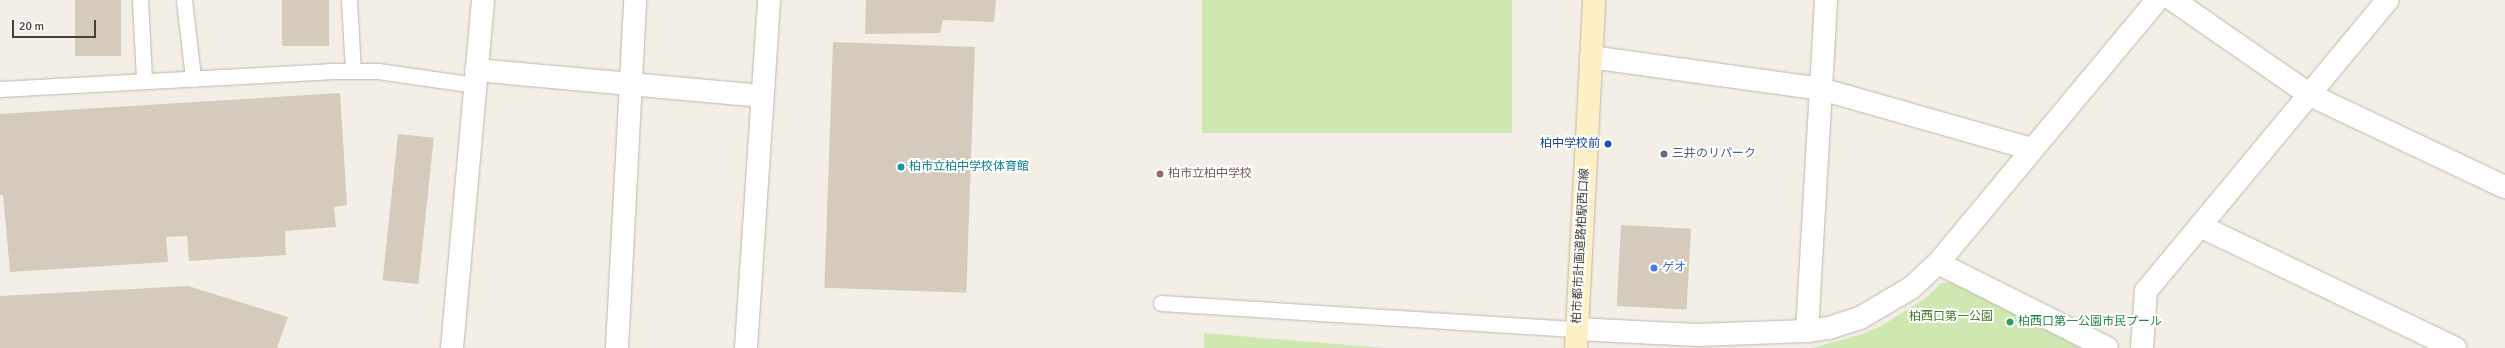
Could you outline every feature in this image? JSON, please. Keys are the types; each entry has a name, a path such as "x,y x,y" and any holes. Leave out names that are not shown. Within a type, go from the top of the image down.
{"street":[{"path":"452,348 483,0"},
{"path":"617,348 635,0"},
{"path":"746,348 769,0"},
{"name":"柏市都市計画道路柏駅西口線","path":"1576,339 1594,0"},
{"path":"1807,331 1826,0"},
{"path":"1576,339 1696,341 1829,328 1860,318 1912,288 1938,263 2157,0"},
{"path":"2173,0 2310,95 2505,187"},
{"path":"2142,348 2146,291 2388,0"},
{"path":"1591,57 1821,89 2032,149"},
{"path":"476,77 631,83 762,96"},
{"path":"2200,226 2455,348"},
{"path":"1938,263 2107,348"}],"lane":[{"path":"140,0 144,80"},
{"path":"184,0 193,78"},
{"path":"349,0 353,71"},
{"path":"0,89 144,80 353,71 378,71 476,77"},
{"path":"1161,303 1576,339"}],"green space":[{"path":"1202,0 1512,0 1512,133 1202,133"},
{"name":"柏西口第一公園","path":"1956,282 2090,348 1812,348 1863,334 1881,326 1924,299 1942,283"},
{"path":"1204,333 1385,348 1204,348"}],"building":[{"path":"75,0 121,0 121,56 75,56"},
{"path":"282,0 329,0 329,46 282,46"},
{"path":"866,0 996,0 994,22 943,20 940,33 865,34"},
{"name":"柏市立柏中学校体育館","path":"833,42 975,47 966,293 824,288"},
{"path":"340,93 347,205 334,207 336,227 285,231 286,255 189,261 187,236 166,237 168,262 10,272 3,195 0,195 0,114"},
{"path":"398,134 434,138 418,284 383,280"},
{"name":"ゲオ","path":"1621,225 1691,229 1687,310 1617,306"},
{"path":"188,286 288,317 277,348 0,348 0,296"}],"place":[{"name":"柏中学校前","path":"1608,144"},
{"name":"三井のリパーク","path":"1664,154"},
{"name":"柏市立柏中学校体育館","path":"901,167"},
{"name":"柏市立柏中学校","path":"1160,174"},
{"name":"ゲオ","path":"1654,268"},
{"name":"柏西口第一公園市民プール","path":"2010,322"}]}
